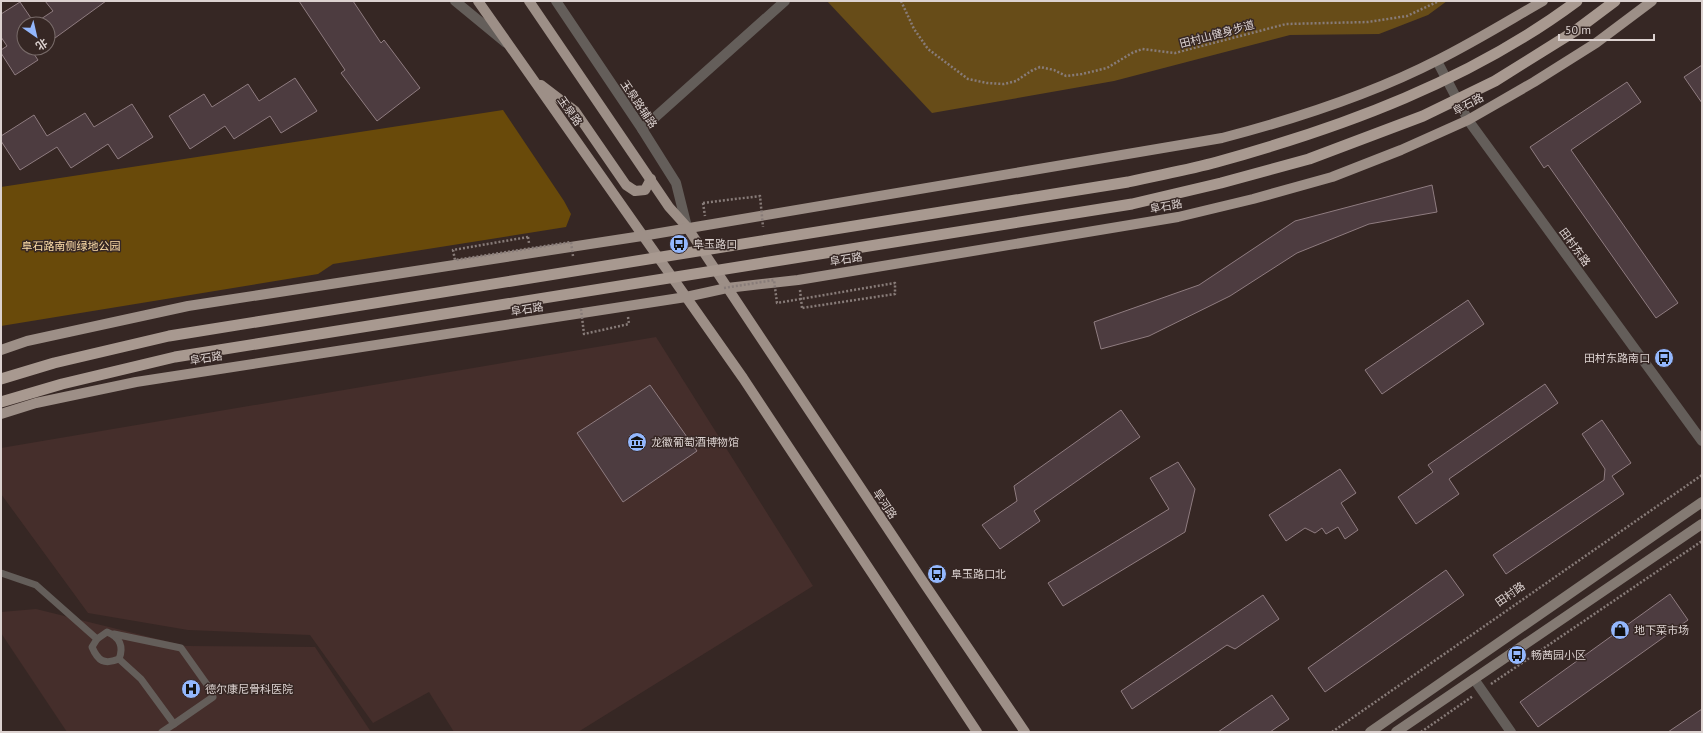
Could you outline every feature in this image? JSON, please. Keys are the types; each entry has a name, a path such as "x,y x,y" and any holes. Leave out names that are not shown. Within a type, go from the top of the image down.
{"highway":[{"path":"1,379 54,363 169,336 1128,182 1216,162 1301,138 1413,96 1484,61 1561,14 1577,1"},
{"name":"阜石路","path":"1,402 62,384 175,357 1132,204 1221,183 1309,159 1423,116 1495,81 1575,31 1615,1"}],"main road":[{"name":"玉泉路","path":"478,1 686,297"},
{"path":"529,1 669,206 687,227"},
{"path":"1,350 27,341 188,306 642,236 687,227 1222,138 1280,123 1390,82 1437,61 1543,1"},
{"name":"阜石路","path":"1,414 36,403 136,382 686,297 726,288 798,280 1178,217 1216,208 1332,177 1401,150 1468,120 1596,44 1652,1"},
{"path":"533,79 575,111 626,185 635,191 645,190 651,179"},
{"name":"旱河路","path":"687,227 726,288 1025,732"},
{"path":"686,297 743,378 977,732"},
{"path":"1370,732 1702,502"},
{"path":"1396,732 1702,524"}],"street":[{"path":"455,1 510,47"},
{"name":"玉泉路辅路","path":"556,1 642,129 676,183 687,227"},
{"path":"642,129 785,1"},
{"name":"田村东路","path":"1437,61 1468,120 1702,441"},
{"path":"1474,679 1511,732"}],"lane":[{"path":"1,573 36,585 96,639"},
{"path":"114,634 119,639 122,653 119,659 110,663 103,662 96,656 92,648 96,639 107,632 181,648 208,686 213,697 162,732"},
{"path":"119,659 141,679 174,724"}],"path":[{"name":"田村山健身步道","path":"901,1 914,29 928,49 968,79 987,83 1004,84 1016,81 1040,67 1054,70 1066,76 1082,74 1107,68 1132,52 1142,49 1175,53 1286,24 1368,22 1407,16 1439,1"},
{"path":"703,203 760,196 763,227"},
{"path":"528,237 453,250 455,260 571,242 573,256"},
{"path":"726,288 774,280 777,303 895,283 895,294 802,308 798,280"},
{"path":"580,309 584,334 629,324"},
{"name":"田村路","path":"1332,732 1702,475"},
{"path":"1421,732 1702,541"}],"shaded area":[{"path":"827,1 1447,1 1428,15 1379,34 1290,35 1114,81 932,113"},
{"path":"656,337 813,586 578,732 454,732 429,692 373,723 310,635 188,630 88,613 1,494 1,448"},
{"name":"德尔康尼骨科医院","path":"36,609 186,646 315,647 371,732 67,732 1,633 1,612"}],"green space":[{"name":"阜石路南侧绿地公园","path":"503,110 564,201 571,214 566,227 333,264 318,274 1,326 1,187"}],"building":[{"path":"45,1 106,1 56,37 56,16 46,16 53,11"},
{"path":"299,1 353,1 381,43 384,40 420,88 377,121 341,73 345,70"},
{"path":"20,2 30,16 16,16 16,56 35,56 38,60 15,75 1,53 1,50 7,46 1,37 1,14"},
{"path":"1702,65 1702,103 1684,77"},
{"path":"295,78 317,111 281,133 270,116 234,139 225,126 190,149 169,116 204,94 212,107 248,84 259,101"},
{"path":"1627,82 1641,102 1571,150 1678,303 1656,318 1548,165 1544,168 1530,147"},
{"path":"132,104 153,137 118,159 108,144 71,168 57,147 20,170 1,141 1,136 34,115 47,136 85,113 94,127"},
{"path":"1432,185 1437,212 1369,224 1297,253 1230,296 1149,336 1101,349 1094,322 1199,285 1295,221"},
{"path":"1468,300 1484,324 1382,394 1365,370"},
{"path":"1545,384 1558,403 1449,479 1459,494 1416,524 1398,497 1433,472 1428,465"},
{"name":"龙徽葡萄酒博物馆","path":"650,385 697,451 623,502 577,433"},
{"path":"1121,410 1140,437 1034,511 1040,521 1000,549 982,525 1017,501 1014,486"},
{"path":"1602,420 1631,463 1612,476 1624,494 1506,574 1493,555 1604,480 1605,469 1582,434"},
{"path":"1178,462 1195,489 1185,532 1063,606 1048,583 1169,509 1150,478"},
{"path":"1340,469 1356,493 1341,503 1358,530 1345,539 1338,527 1326,534 1322,528 1315,533 1305,528 1286,541 1269,515"},
{"path":"1446,570 1464,595 1325,692 1308,668"},
{"path":"1670,594 1688,620 1538,727 1520,702"},
{"path":"1263,595 1279,619 1235,649 1227,645 1132,709 1121,691"},
{"path":"1272,695 1289,719 1270,732 1218,732"},
{"path":"1702,709 1702,732 1668,732"}],"place":[{"name":"阜玉路口","path":"679,244"},
{"name":"田村东路南口","path":"1664,358"},
{"name":"龙徽葡萄酒博物馆","path":"637,442"},
{"name":"阜玉路口北","path":"937,574"},
{"name":"地下菜市场","path":"1620,630"},
{"name":"畅茜园小区","path":"1517,655"},
{"name":"德尔康尼骨科医院","path":"191,689"}]}
